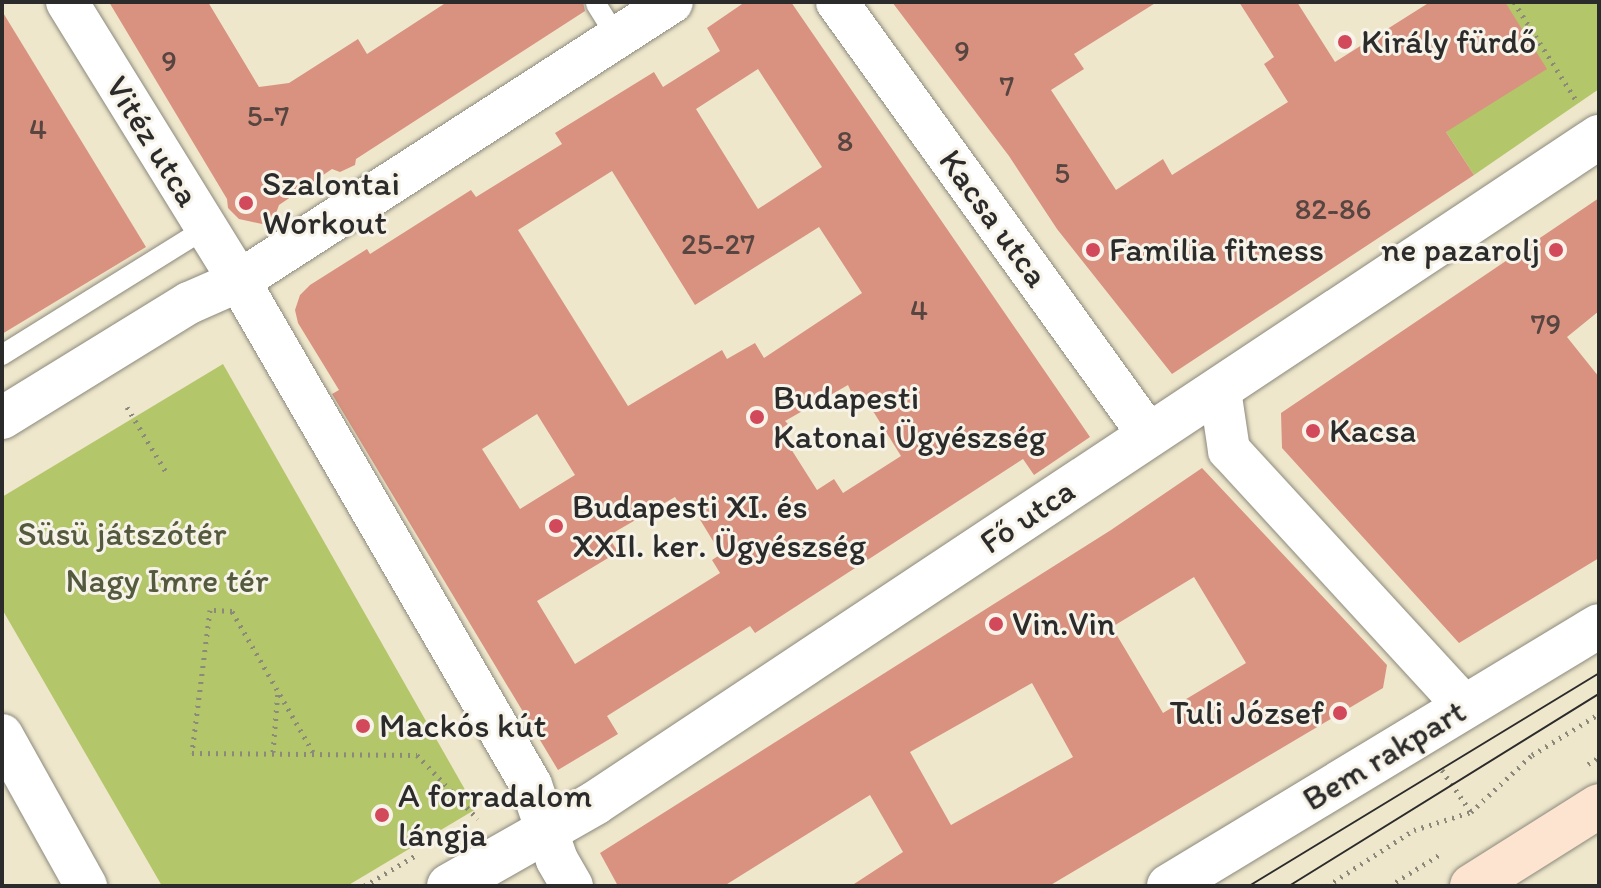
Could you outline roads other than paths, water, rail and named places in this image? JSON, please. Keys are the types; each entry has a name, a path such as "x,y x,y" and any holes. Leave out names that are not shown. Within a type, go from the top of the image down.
{"main road":[{"path":"1472,886 1599,806"}],"street":[{"name":"Vitéz utca","path":"67,2 239,281"},
{"path":"2,418 189,303 239,281 607,21 672,2"},
{"name":"Kacsa utca","path":"837,2 1149,435"},
{"name":"Fő utca","path":"449,886 548,833 1220,390 1355,296 1590,122"},
{"path":"239,281 531,785 572,886"},
{"path":"1220,390 1229,450 1464,706"},
{"name":"Bem rakpart","path":"1169,886 1599,626"},
{"path":"2,735 86,886"}],"lane":[{"path":"2,355 206,228"}],"tram line":[{"path":"1249,886 1599,673"},
{"path":"1289,886 1599,694"}],"place":[{"name":"Király fürdő","path":"1345,42"},
{"name":"Szalontai Workout","path":"246,203"},
{"name":"Familia fitness","path":"1093,250"},
{"name":"ne pazarolj","path":"1556,250"},
{"name":"Budapesti Katonai Ügyészség","path":"757,417"},
{"name":"Kacsa","path":"1313,431"},
{"name":"Budapesti XI. és XXII. ker. Ügyészség","path":"556,526"},
{"name":"Vin.Vin","path":"996,624"},
{"name":"Tuli József","path":"1340,713"},
{"name":"Mackós kút","path":"363,726"},
{"name":"A forradalom lángja","path":"382,815"}],"park label":[{"name":"Süsü játszótér","path":"122,534"},
{"name":"Nagy Imre tér","path":"167,581"}]}
